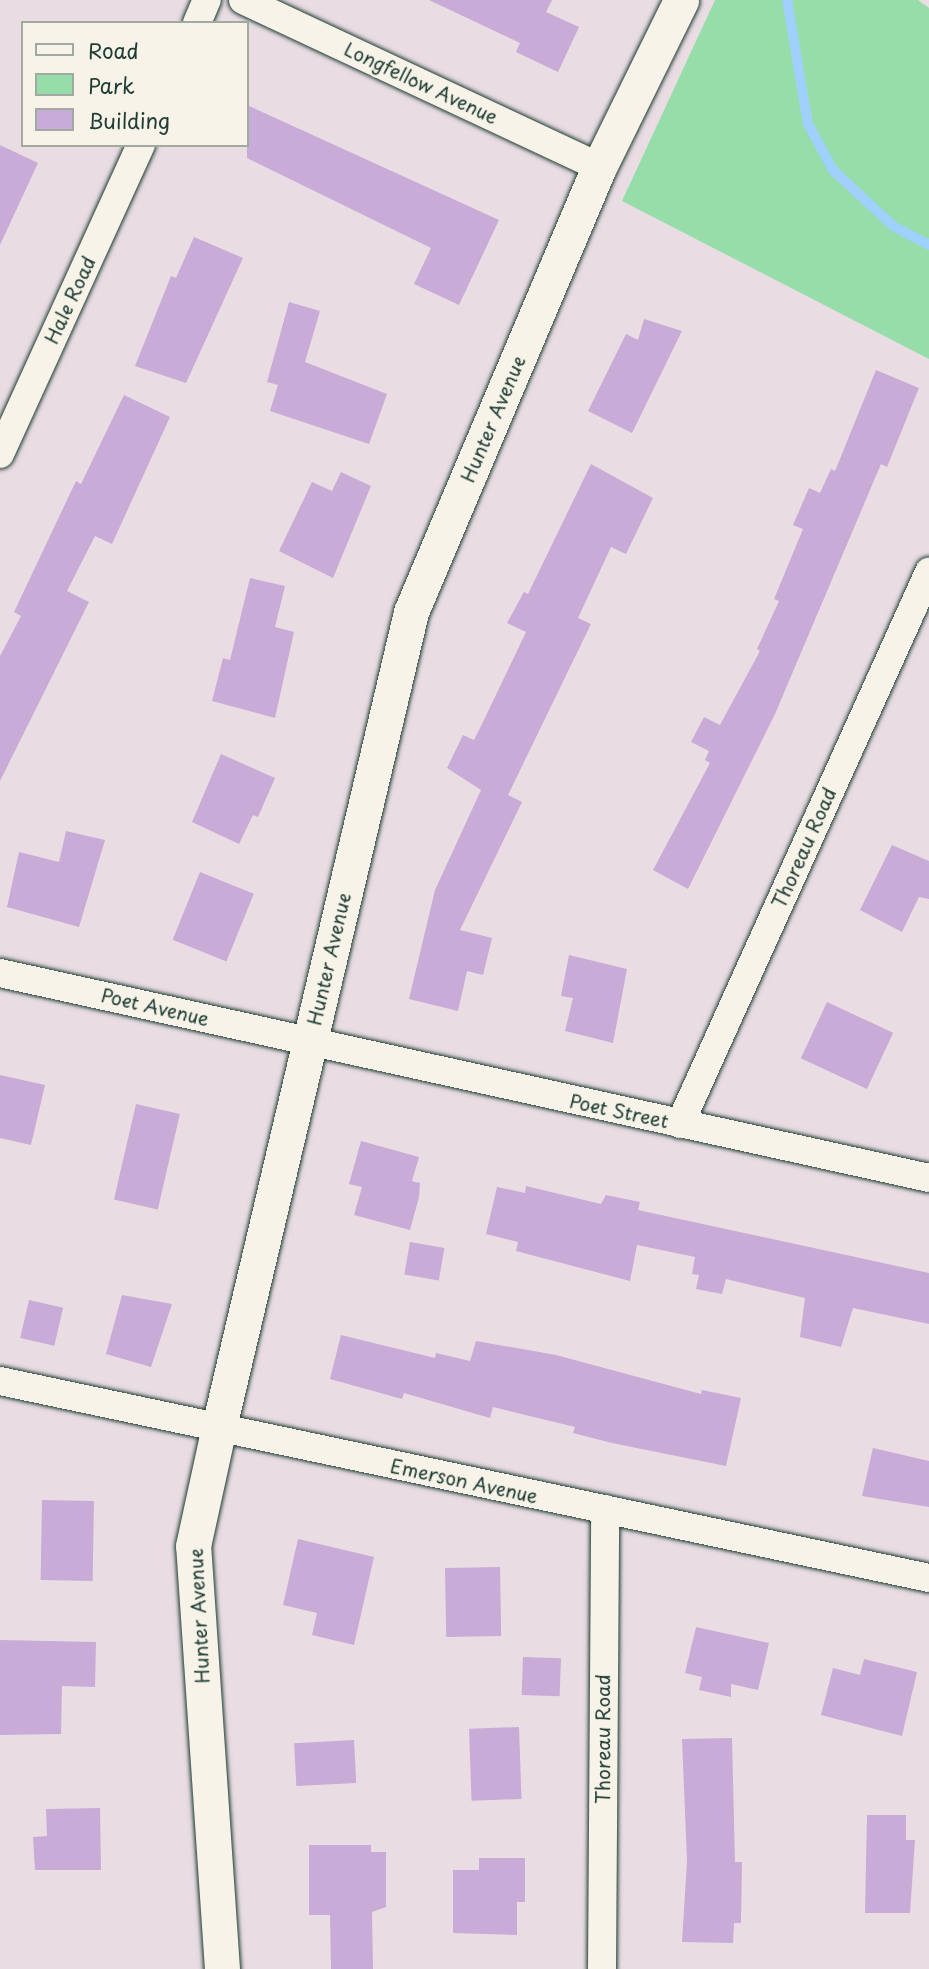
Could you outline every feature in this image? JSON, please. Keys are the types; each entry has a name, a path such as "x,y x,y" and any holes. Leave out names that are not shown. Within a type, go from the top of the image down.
{"street":[{"path":"198,21 207,0"},
{"name":"Longfellow Avenue","path":"243,0 599,167"},
{"name":"Hunter Avenue","path":"222,1969 193,1546 218,1431 411,612 599,167 681,0"},
{"name":"Hale Road","path":"0,454 140,147"},
{"name":"Thoreau Road","path":"680,1124 929,572"},
{"name":"Poet Avenue","path":"0,972 310,1042"},
{"name":"Poet Street","path":"310,1042 929,1178"},
{"name":"Emerson Avenue","path":"0,1381 218,1431 929,1578"},
{"name":"Thoreau Road","path":"602,1969 605,1510"}],"green space":[{"path":"715,0 918,0 929,8 929,359 622,201"}],"building":[{"path":"429,0 552,0 546,12 579,27 558,72 516,52 520,43"},
{"path":"248,105 499,220 459,305 414,284 431,248 247,158"},
{"path":"0,145 38,163 0,245"},
{"path":"194,237 243,258 186,383 135,366 171,276 176,278"},
{"path":"289,302 320,311 305,362 387,394 369,444 270,411 278,385 267,382"},
{"path":"644,319 682,331 632,433 588,411 626,334 638,340"},
{"path":"876,370 919,388 887,467 881,464 775,714 688,889 653,870 710,763 705,760 709,751 691,742 704,717 720,725 760,651 757,649 779,601 774,599 803,529 793,525 809,488 820,493 831,469 835,471"},
{"path":"124,395 170,417 112,544 95,536 67,591 89,602 0,781 0,656 21,616 14,612 76,481 81,484"},
{"path":"591,464 653,498 626,554 611,547 578,618 591,624 508,795 522,802 460,930 492,938 483,975 467,971 458,1011 409,999 435,890 481,790 447,768 463,735 474,740 526,632 507,623 524,592 528,594"},
{"path":"341,472 371,486 333,578 279,551 312,482 332,491"},
{"path":"250,578 285,586 275,627 294,632 275,718 212,701 223,658 230,660"},
{"path":"221,754 275,778 258,817 253,815 239,844 192,822"},
{"path":"66,831 105,840 79,927 7,907 19,852 59,862"},
{"path":"892,845 929,861 929,899 919,897 902,932 860,910"},
{"path":"200,872 254,894 226,961 173,940"},
{"path":"569,955 627,969 613,1043 565,1031 573,998 561,996"},
{"path":"827,1002 893,1033 867,1089 801,1058"},
{"path":"0,1075 45,1085 31,1145 0,1138"},
{"path":"136,1104 180,1114 158,1210 114,1199"},
{"path":"361,1141 419,1157 412,1181 420,1183 419,1197 410,1230 354,1215 362,1187 349,1184"},
{"path":"526,1186 601,1204 606,1195 640,1202 638,1210 929,1273 929,1324 853,1308 841,1347 800,1337 805,1298 726,1279 722,1294 696,1289 699,1275 692,1274 695,1257 637,1245 630,1281 516,1251 518,1242 486,1234 497,1187 525,1193"},
{"path":"410,1242 444,1248 439,1281 404,1274"},
{"path":"122,1295 172,1304 151,1367 106,1354"},
{"path":"29,1300 63,1308 54,1346 20,1338"},
{"path":"341,1335 435,1358 436,1353 470,1361 476,1341 556,1355 701,1394 702,1390 741,1398 726,1466 612,1443 573,1433 575,1427 493,1407 490,1418 404,1393 402,1399 330,1379"},
{"path":"873,1448 929,1461 929,1507 862,1496"},
{"path":"42,1500 94,1501 93,1581 41,1580"},
{"path":"298,1539 374,1557 354,1645 312,1635 317,1613 283,1605"},
{"path":"500,1567 501,1636 446,1637 445,1568"},
{"path":"696,1627 769,1643 758,1690 731,1684 731,1697 699,1690 702,1677 685,1673"},
{"path":"0,1640 96,1642 95,1687 62,1686 61,1734 0,1735"},
{"path":"523,1657 561,1658 560,1696 522,1695"},
{"path":"864,1659 917,1672 902,1736 821,1715 833,1668 860,1675"},
{"path":"519,1727 522,1799 472,1801 469,1729"},
{"path":"732,1738 735,1862 742,1862 741,1923 734,1923 733,1943 682,1942 687,1861 682,1739"},
{"path":"354,1740 356,1783 296,1786 294,1743"},
{"path":"100,1808 101,1870 35,1870 33,1837 47,1836 46,1809"},
{"path":"867,1815 906,1815 906,1840 915,1840 910,1913 865,1913"},
{"path":"309,1845 371,1845 371,1852 386,1852 386,1907 372,1912 373,1969 331,1969 330,1915 309,1915"},
{"path":"479,1858 525,1858 525,1902 517,1902 517,1935 453,1933 453,1870 479,1870"}],"waterway":[{"path":"787,0 808,124 833,170 893,226 929,245"}]}
